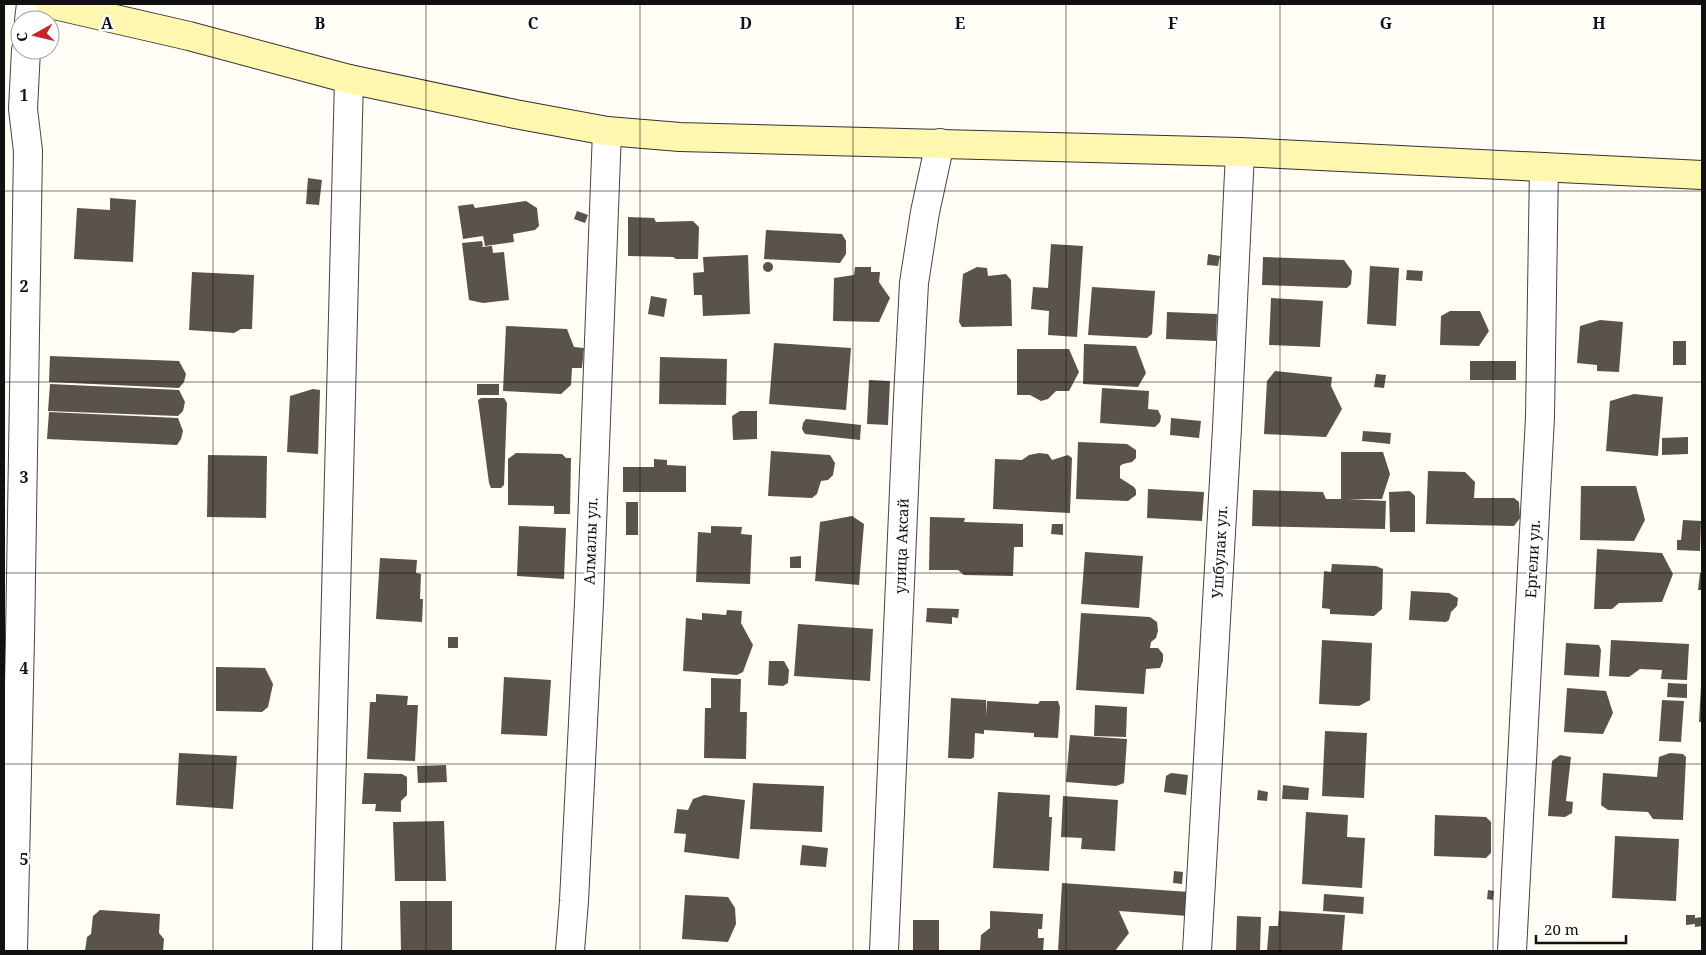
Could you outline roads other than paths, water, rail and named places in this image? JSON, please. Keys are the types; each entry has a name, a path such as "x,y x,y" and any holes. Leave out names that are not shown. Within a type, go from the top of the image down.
{"main road":[{"path":"50,4 189,36 349,79 515,114 607,131 680,137 1240,152 1702,175"}],"street":[{"path":"13,951 28,171 28,151 23,108 25,60"},
{"path":"327,951 349,79"},
{"name":"Алмалы ул.","path":"570,951 588,623 607,131"},
{"name":"улица Аксай","path":"884,951 914,283 924,212 940,143"},
{"name":"Ушбулак ул.","path":"1197,951 1226,447 1240,152"},
{"name":"Ергели ул.","path":"1512,951 1540,417 1544,167"}]}
